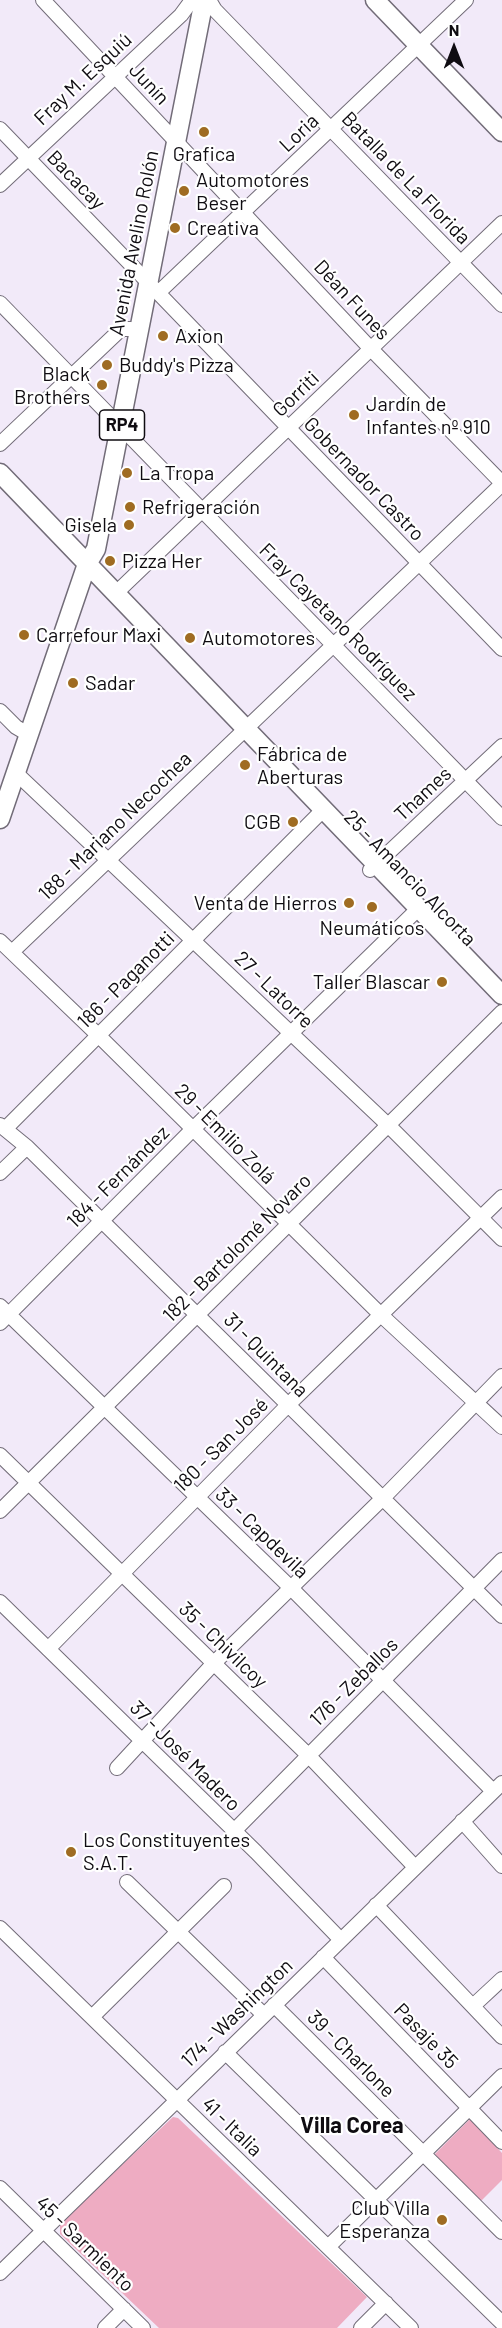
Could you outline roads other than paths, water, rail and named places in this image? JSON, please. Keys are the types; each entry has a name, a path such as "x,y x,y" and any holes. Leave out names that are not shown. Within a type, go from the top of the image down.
{"main road":[{"name":"Avenida Avelino Rolón","path":"116,424 149,284 194,0"},
{"name":"Avenida Avelino Rolón","path":"172,138 204,0"},
{"path":"375,0 502,132"},
{"name":"Avenida Avelino Rolón","path":"86,569 96,549 131,329 149,284"},
{"path":"0,473 86,569"},
{"path":"0,489 86,569 116,593 242,732"},
{"name":"25 - Amancio Alcorta","path":"86,569 321,812 502,1007"},
{"name":"RP4","path":"0,819 86,569"},
{"path":"415,911 502,995"}],"street":[{"name":"Junín","path":"42,0 172,138"},
{"name":"Fray M. Esquiú","path":"0,185 181,15 194,0"},
{"name":"Batalla de La Florida","path":"209,0 215,10 502,305"},
{"name":"Loria","path":"149,284 242,213 332,130 466,0"},
{"name":"Bacacay","path":"0,129 149,284"},
{"name":"Déan Funes","path":"172,138 502,484"},
{"name":"Gorriti","path":"116,593 502,223"},
{"name":"Gobernador Castro","path":"149,284 502,649"},
{"name":"Fray Cayetano Rodríguez","path":"0,303 502,818"},
{"path":"0,444 118,332 131,329"},
{"name":"188 - Mariano Necochea","path":"12,952 502,484"},
{"path":"0,711 16,727 28,734"},
{"name":"Thames","path":"373,867 502,746"},
{"name":"27 - Latorre","path":"16,773 388,1125 502,1239"},
{"name":"186 - Paganotti","path":"3,1127 321,812"},
{"name":"184 - Fernández","path":"3,1314 102,1222 415,911"},
{"name":"29 - Emilio Zolá","path":"0,941 98,1035 288,1225 502,1427"},
{"name":"182 - Bartolomé Novaro","path":"0,1511 502,1012"},
{"name":"31 - Quintana","path":"3,1127 27,1147 198,1314 502,1616"},
{"path":"0,1173 27,1147"},
{"name":"180 - San José","path":"48,1649 289,1404 502,1197"},
{"name":"33 - Capdevila","path":"3,1314 290,1587 382,1681 497,1787"},
{"path":"117,1767 214,1663 384,1497 502,1376"},
{"name":"35 - Chivilcoy","path":"0,1455 308,1755 415,1867"},
{"name":"176 - Zeballos","path":"233,1832 502,1560"},
{"name":"37 - José Madero","path":"0,1602 256,1852 340,1940"},
{"name":"174 - Washington","path":"0,2272 497,1787"},
{"path":"462,1821 502,1866"},
{"name":"39 - Charlone","path":"127,1882 269,2010 422,2153 502,2232"},
{"path":"92,2018 224,1886"},
{"path":"376,1905 474,2005 502,2037"},
{"name":"41 - Italia","path":"0,1928 411,2328"},
{"name":"Pasaje 35","path":"322,1957 502,2142"},
{"path":"474,2005 502,1978"},
{"path":"225,2052 502,2323"},
{"path":"328,2247 502,2076"},
{"name":"45 - Sarmiento","path":"0,2188 143,2328"},
{"path":"361,2328 386,2303"},
{"path":"105,2328 124,2309"}],"place":[{"name":"Grafica","path":"204,132"},
{"name":"Automotores Beser","path":"184,191"},
{"name":"Creativa","path":"175,228"},
{"name":"Axion","path":"163,336"},
{"name":"Buddy's Pizza","path":"107,365"},
{"name":"Black Brothers","path":"102,385"},
{"name":"Jardín de Infantes nº 910","path":"354,415"},
{"name":"La Tropa","path":"127,473"},
{"name":"Refrigeración","path":"130,507"},
{"name":"Gisela","path":"129,525"},
{"name":"Pizza Her","path":"110,561"},
{"name":"Carrefour Maxi","path":"24,635"},
{"name":"Automotores","path":"190,638"},
{"name":"Sadar","path":"73,683"},
{"name":"Fábrica de Aberturas","path":"245,765"},
{"name":"CGB","path":"293,822"},
{"name":"Venta de Hierros","path":"349,903"},
{"name":"Neumáticos","path":"372,907"},
{"name":"Taller Blascar","path":"442,982"},
{"name":"Los Constituyentes S.A.T.","path":"71,1852"},
{"name":"Club Villa Esperanza","path":"442,2220"}],"district":[{"name":"Villa Corea","path":"352,2126"}]}
